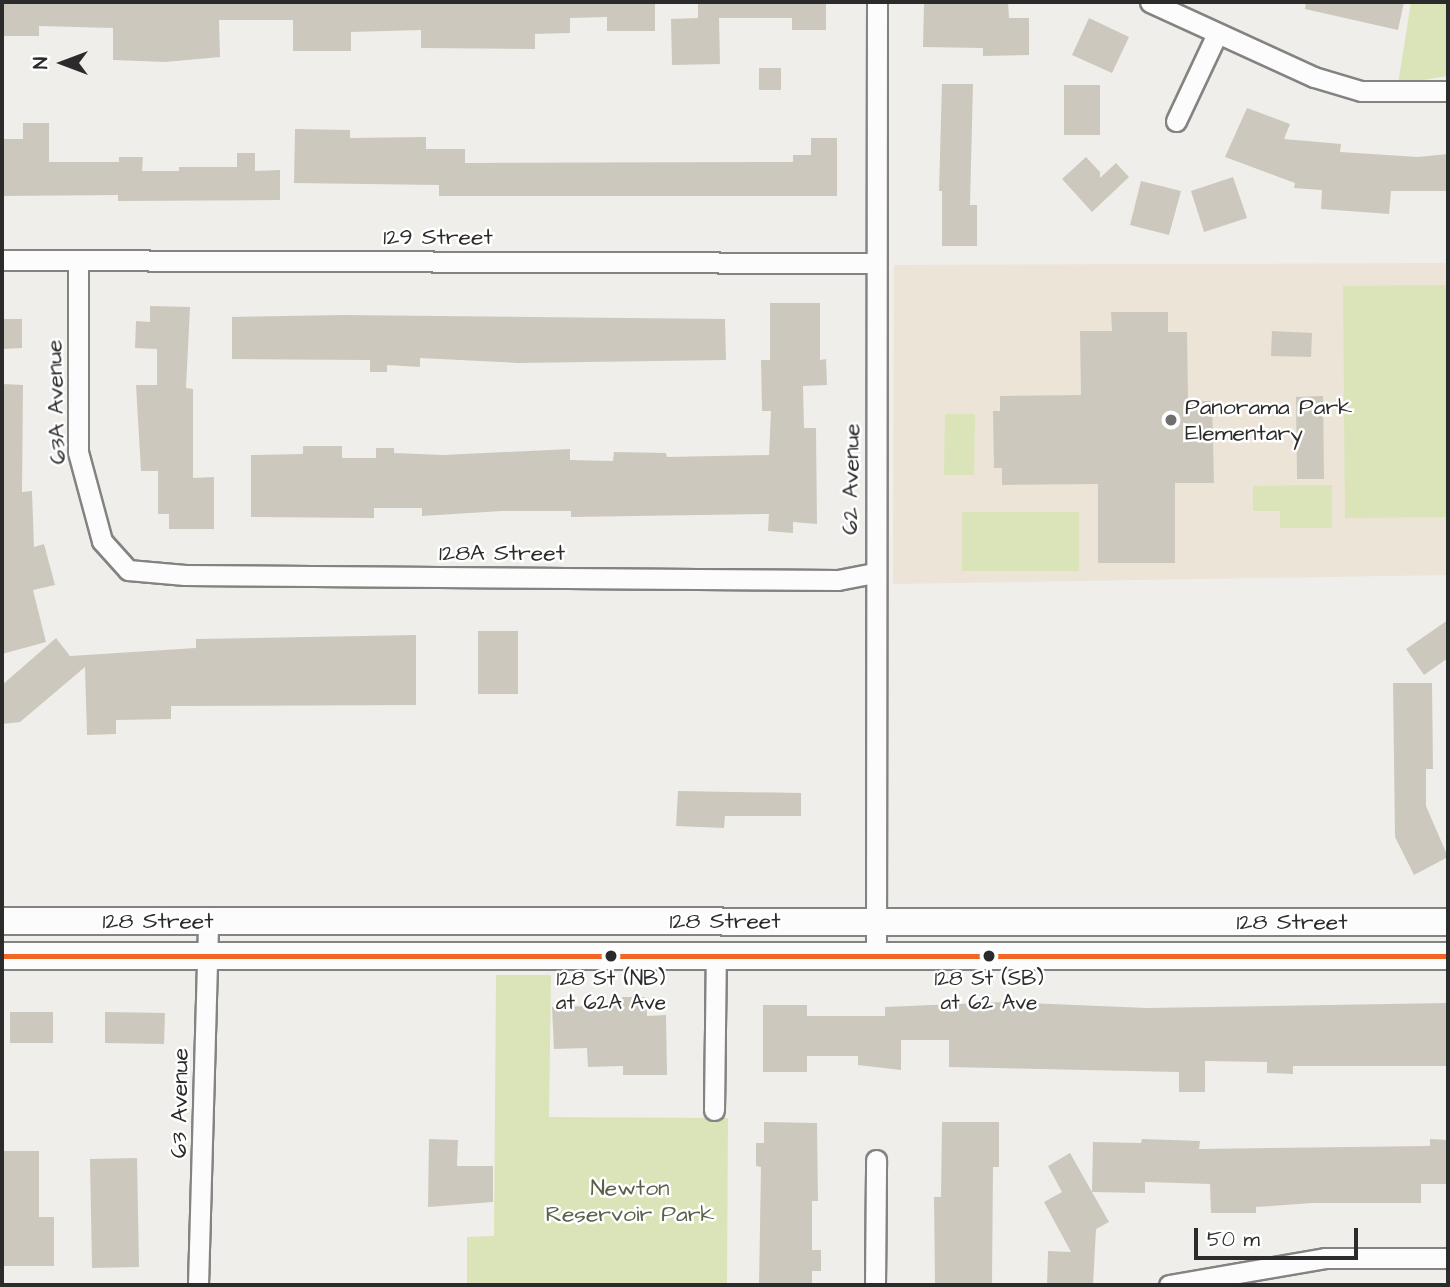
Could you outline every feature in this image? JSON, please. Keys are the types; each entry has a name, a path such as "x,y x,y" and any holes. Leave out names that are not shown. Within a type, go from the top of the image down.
{"main road":[{"name":"128 Street","path":"2,921 1448,922"},
{"name":"128 Street","path":"2,956 1448,956"}],"street":[{"name":"62 Avenue","path":"876,956 877,2"},
{"path":"1150,2 1314,77 1361,91 1448,91"},
{"path":"1176,121 1216,34"},
{"name":"129 Street","path":"2,260 875,263"},
{"name":"63A Avenue","path":"78,260 78,452 102,541 128,570"},
{"name":"128A Street","path":"128,570 185,575 824,580 875,573"},
{"name":"63 Avenue","path":"198,1285 208,922"},
{"path":"713,1110 716,954"},
{"path":"875,1285 876,1160"},
{"path":"1169,1285 1325,1258 1448,1258"}],"shaded area":[{"name":"Panorama Park Elementary","path":"1448,263 1448,575 893,584 894,265"}],"green space":[{"path":"1411,2 1448,2 1448,76 1398,84"},
{"path":"1448,285 1448,517 1345,518 1343,286"},
{"path":"945,414 975,414 974,475 944,475"},
{"path":"1332,485 1332,528 1280,528 1280,511 1253,511 1253,486"},
{"path":"962,512 1079,512 1079,571 962,571"},
{"name":"Newton Reservoir Park","path":"496,975 551,975 549,1117 728,1118 727,1285 467,1285 467,1237 494,1236"}],"building":[{"path":"655,2 655,31 607,31 607,17 570,18 570,33 535,34 535,49 421,48 421,30 351,32 351,51 293,51 293,20 219,20 220,57 165,62 113,60 113,28 39,26 39,36 2,36 2,4"},
{"path":"698,2 826,2 826,30 792,30 792,18 719,18 720,64 672,65 671,19 698,18"},
{"path":"924,2 1008,2 1009,18 1029,18 1029,55 983,56 983,48 923,47"},
{"path":"1306,2 1404,2 1398,30 1305,9"},
{"path":"1089,18 1129,37 1112,73 1072,55"},
{"path":"759,68 781,68 781,90 759,90"},
{"path":"942,84 973,84 970,205 977,205 977,246 942,246 942,191 939,191"},
{"path":"1064,85 1100,85 1100,135 1064,135"},
{"path":"1247,108 1290,124 1284,139 1341,144 1340,152 1418,157 1448,154 1448,191 1391,191 1389,214 1321,209 1322,190 1294,188 1295,183 1225,157"},
{"path":"23,123 49,123 49,162 119,162 119,157 143,157 142,171 179,171 179,167 237,167 237,153 255,153 255,171 280,170 280,200 118,201 118,195 2,196 2,139 23,139"},
{"path":"295,129 350,130 350,138 426,137 426,149 465,149 465,163 793,162 793,155 811,155 811,138 837,138 837,196 439,196 439,185 294,183"},
{"path":"1086,157 1100,172 1100,178 1116,163 1129,177 1092,212 1062,179"},
{"path":"1233,177 1247,218 1204,232 1191,191"},
{"path":"1141,181 1181,191 1169,235 1130,225"},
{"path":"770,303 820,303 820,360 826,359 827,385 803,386 804,428 816,428 817,524 793,522 793,533 768,531 769,514 571,517 571,511 502,511 422,516 422,508 374,508 374,518 251,517 251,455 303,454 303,446 342,446 342,458 376,458 376,448 394,448 394,453 443,455 570,449 570,460 613,461 614,452 666,453 667,457 769,455 771,411 762,411 761,360 770,360"},
{"path":"150,306 190,307 186,388 193,389 193,478 214,477 214,529 169,529 169,514 158,514 158,471 141,471 136,385 157,385 157,349 135,348 136,321 150,322"},
{"path":"1111,312 1168,312 1168,332 1187,332 1188,401 1212,401 1214,483 1175,483 1175,563 1098,563 1098,484 1002,485 1002,468 994,468 993,411 1000,411 1000,396 1081,395 1080,331 1112,331"},
{"path":"344,315 725,319 726,360 518,363 420,358 420,367 387,365 387,372 370,372 370,360 232,359 232,317"},
{"path":"2,319 22,319 22,348 2,349"},
{"path":"1272,331 1312,333 1311,357 1271,356"},
{"path":"2,384 23,385 22,492 32,491 34,547 44,544 55,585 33,590 46,642 2,654"},
{"path":"1323,396 1324,479 1297,479 1296,397"},
{"path":"1448,620 1448,658 1424,675 1406,649"},
{"path":"478,631 518,631 518,694 478,694"},
{"path":"416,635 416,705 171,706 171,719 116,720 116,734 87,735 85,667 20,722 2,724 2,685 56,638 70,656 196,648 196,639"},
{"path":"1393,683 1432,683 1433,769 1426,769 1426,806 1448,857 1414,875 1395,837"},
{"path":"678,791 801,793 801,816 725,816 724,828 676,826"},
{"path":"622,997 646,997 647,1016 666,1015 667,1075 623,1075 623,1066 588,1067 587,1048 554,1049 552,1007 622,1005"},
{"path":"1002,1002 1147,1008 1448,1003 1448,1066 1293,1066 1293,1074 1267,1073 1267,1062 1205,1061 1205,1092 1179,1092 1179,1072 949,1067 949,1040 901,1040 901,1070 858,1065 858,1056 807,1056 807,1072 763,1072 763,1005 807,1005 807,1016 885,1016 885,1007"},
{"path":"10,1012 53,1012 53,1043 10,1043"},
{"path":"105,1012 165,1013 164,1044 105,1043"},
{"path":"764,1122 817,1123 818,1201 812,1201 812,1250 821,1250 821,1271 812,1271 812,1285 759,1285 761,1167 756,1166 756,1143 764,1143"},
{"path":"942,1122 999,1122 999,1167 993,1167 992,1285 935,1285 934,1197 941,1197"},
{"path":"429,1139 458,1140 457,1166 493,1166 493,1202 428,1207"},
{"path":"1142,1139 1200,1141 1199,1149 1430,1146 1430,1139 1448,1140 1448,1184 1421,1184 1421,1203 1313,1203 1256,1207 1256,1213 1211,1213 1210,1184 1145,1182 1145,1193 1092,1192 1093,1142 1141,1143"},
{"path":"2,1151 39,1151 39,1217 54,1217 54,1266 2,1266"},
{"path":"1070,1153 1109,1222 1096,1229 1093,1285 1047,1285 1048,1251 1071,1252 1044,1202 1062,1192 1048,1166"},
{"path":"137,1158 139,1267 92,1268 90,1159"}],"transit line":[{"path":"2,956 1448,956"}],"place":[{"name":"Panorama Park Elementary","path":"1171,420"},
{"name":"128 St (NB) at 62A Ave","path":"611,956"},
{"name":"128 St (SB) at 62 Ave","path":"989,956"}]}
